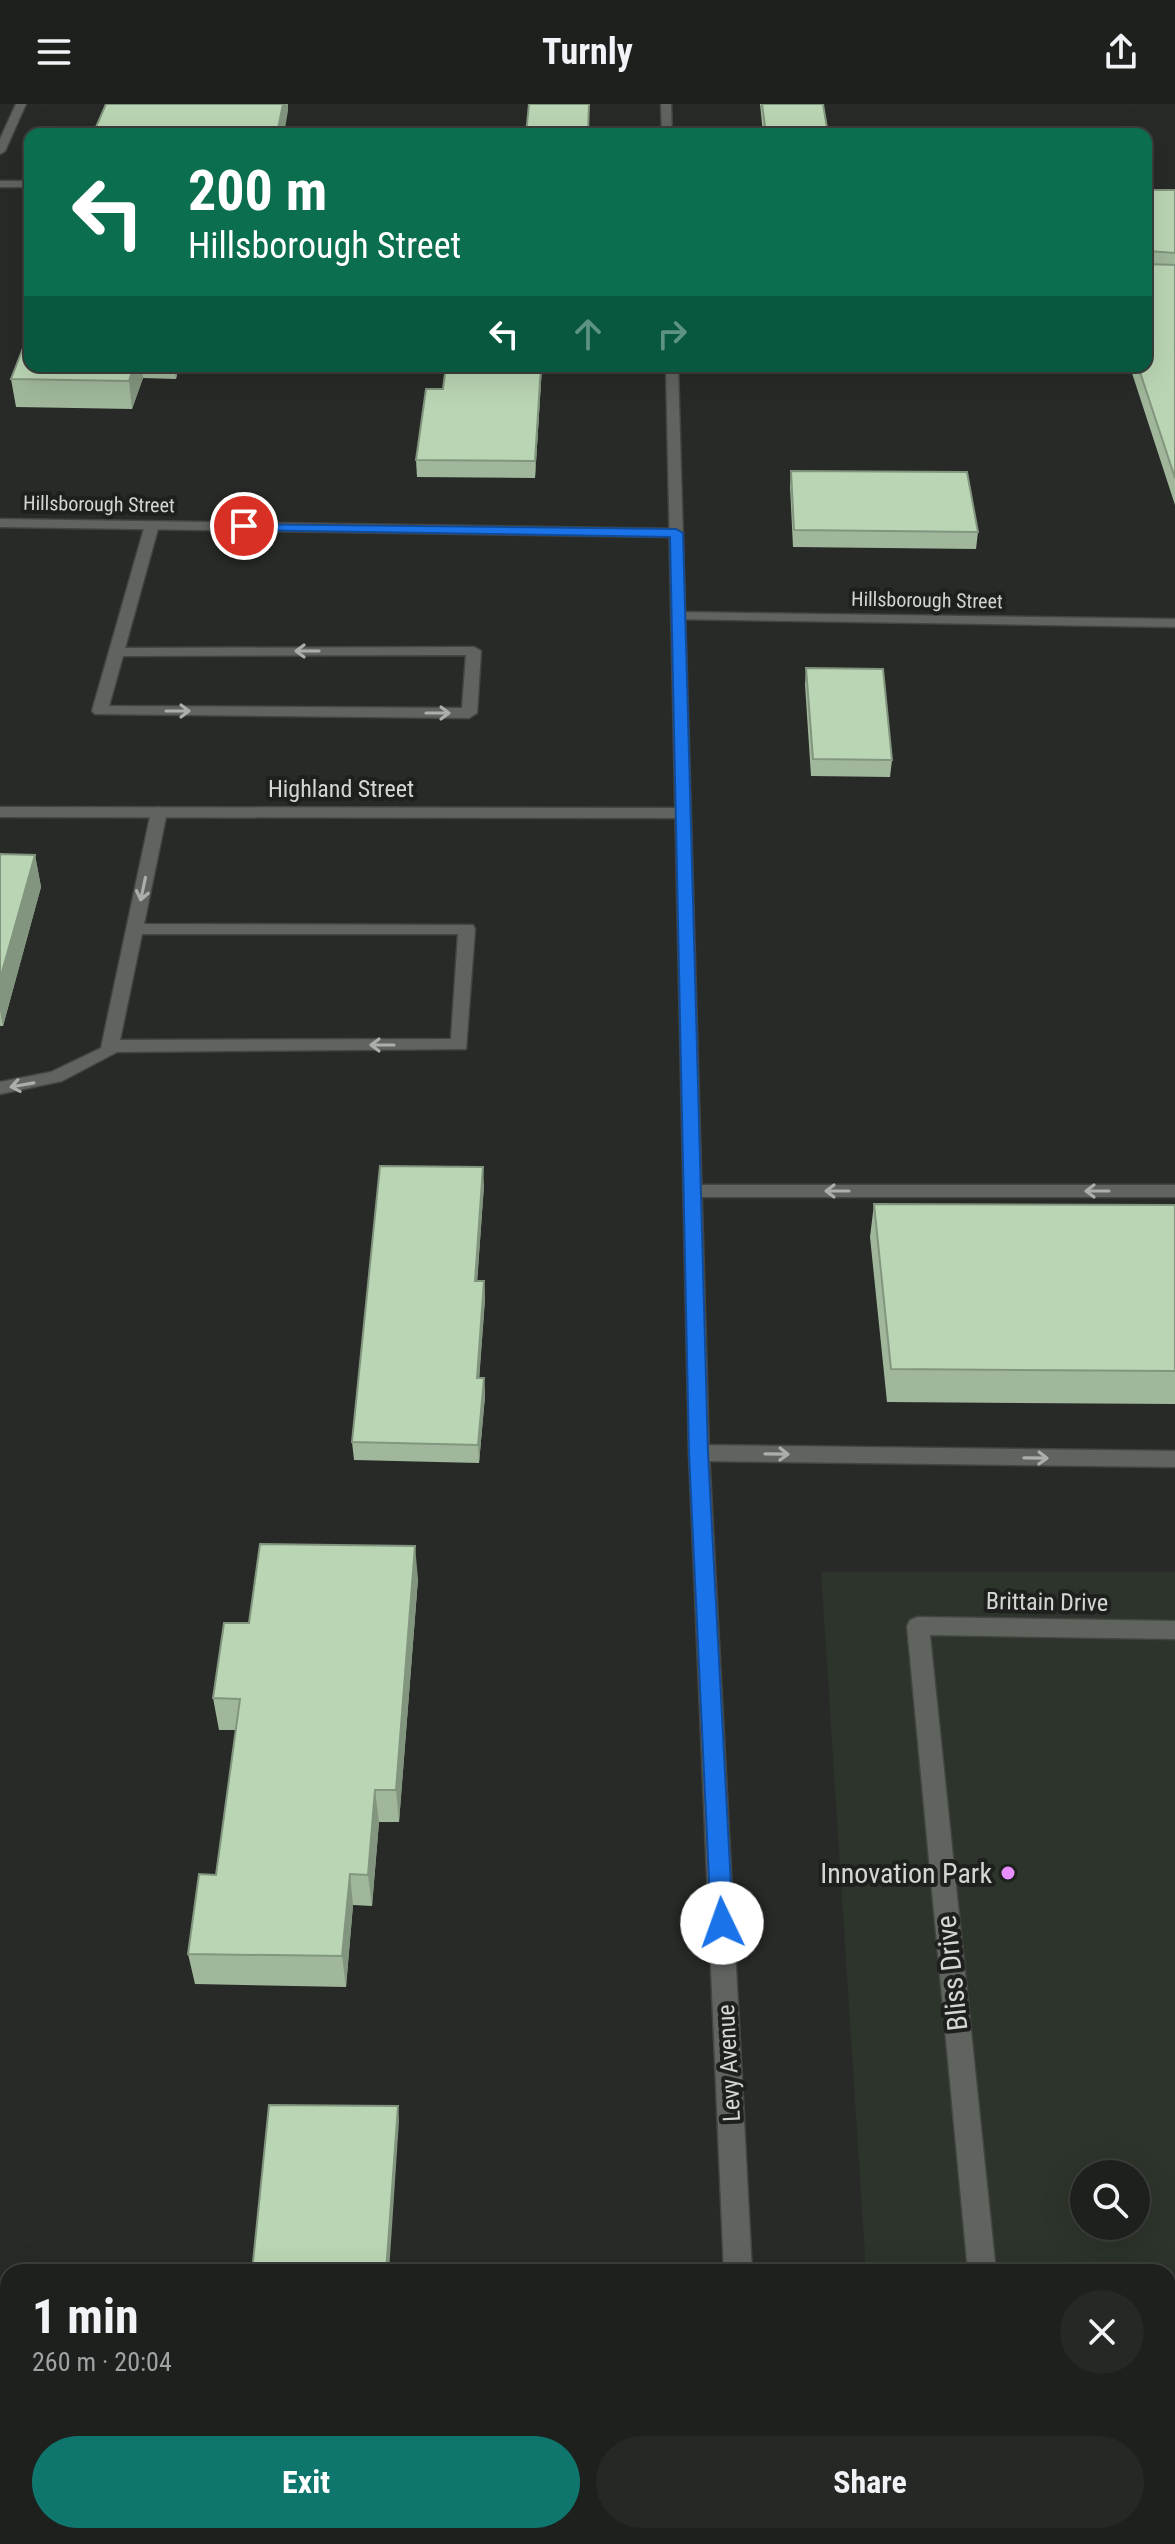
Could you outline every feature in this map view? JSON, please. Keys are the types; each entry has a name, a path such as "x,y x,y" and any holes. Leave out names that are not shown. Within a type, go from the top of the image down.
{"street":[{"path":"0,151 21,104"},
{"path":"666,104 667,128"},
{"path":"0,184 24,184"},
{"name":"Levy Avenue","path":"672,372 699,1453 738,2264"},
{"name":"Hillsborough Street","path":"0,523 676,533"},
{"path":"116,652 474,651 469,713 100,711 116,652 152,525"},
{"name":"Hillsborough Street","path":"678,616 1175,623"},
{"name":"Highland Street","path":"0,812 681,813"},
{"path":"0,1088 56,1077 109,1051 159,812"},
{"path":"110,1046 460,1045 467,929 135,929"},
{"path":"692,1191 1175,1191"},
{"path":"699,1453 1175,1459"},
{"name":"Brittain Drive","path":"918,1626 1175,1630"},
{"name":"Bliss Drive","path":"918,1626 981,2264"}],"shaded area":[{"name":"Innovation Park","path":"821,1572 1175,1572 1175,2264 865,2264"}],"building":[{"path":"106,104 283,104 278,128 96,128"},
{"path":"529,104 589,104 588,128 527,128"},
{"path":"762,104 823,104 827,128 765,128"},
{"path":"1152,190 1175,190 1175,253 1152,251"},
{"path":"1152,264 1175,265 1175,478 1140,372 1152,372"},
{"path":"24,345 24,372 132,372 129,381 11,379"},
{"path":"445,372 541,372 535,461 416,460 426,389 443,389"},
{"path":"791,471 967,472 978,532 794,530"},
{"path":"806,668 883,669 892,760 813,759"},
{"path":"0,854 35,855 0,979"},
{"path":"380,1166 483,1167 475,1281 484,1281 477,1378 484,1378 478,1445 352,1442"},
{"path":"874,1204 1175,1205 1175,1371 891,1369"},
{"path":"260,1544 415,1546 396,1790 375,1790 368,1875 350,1874 342,1956 188,1954 199,1874 216,1875 240,1699 213,1698 224,1623 249,1623"},
{"path":"269,2105 398,2106 387,2264 253,2264"}],"place":[{"name":"Innovation Park","path":"1008,1873"}],"route":[{"path":"244,526 676,533 699,1453 722,1923"}]}
